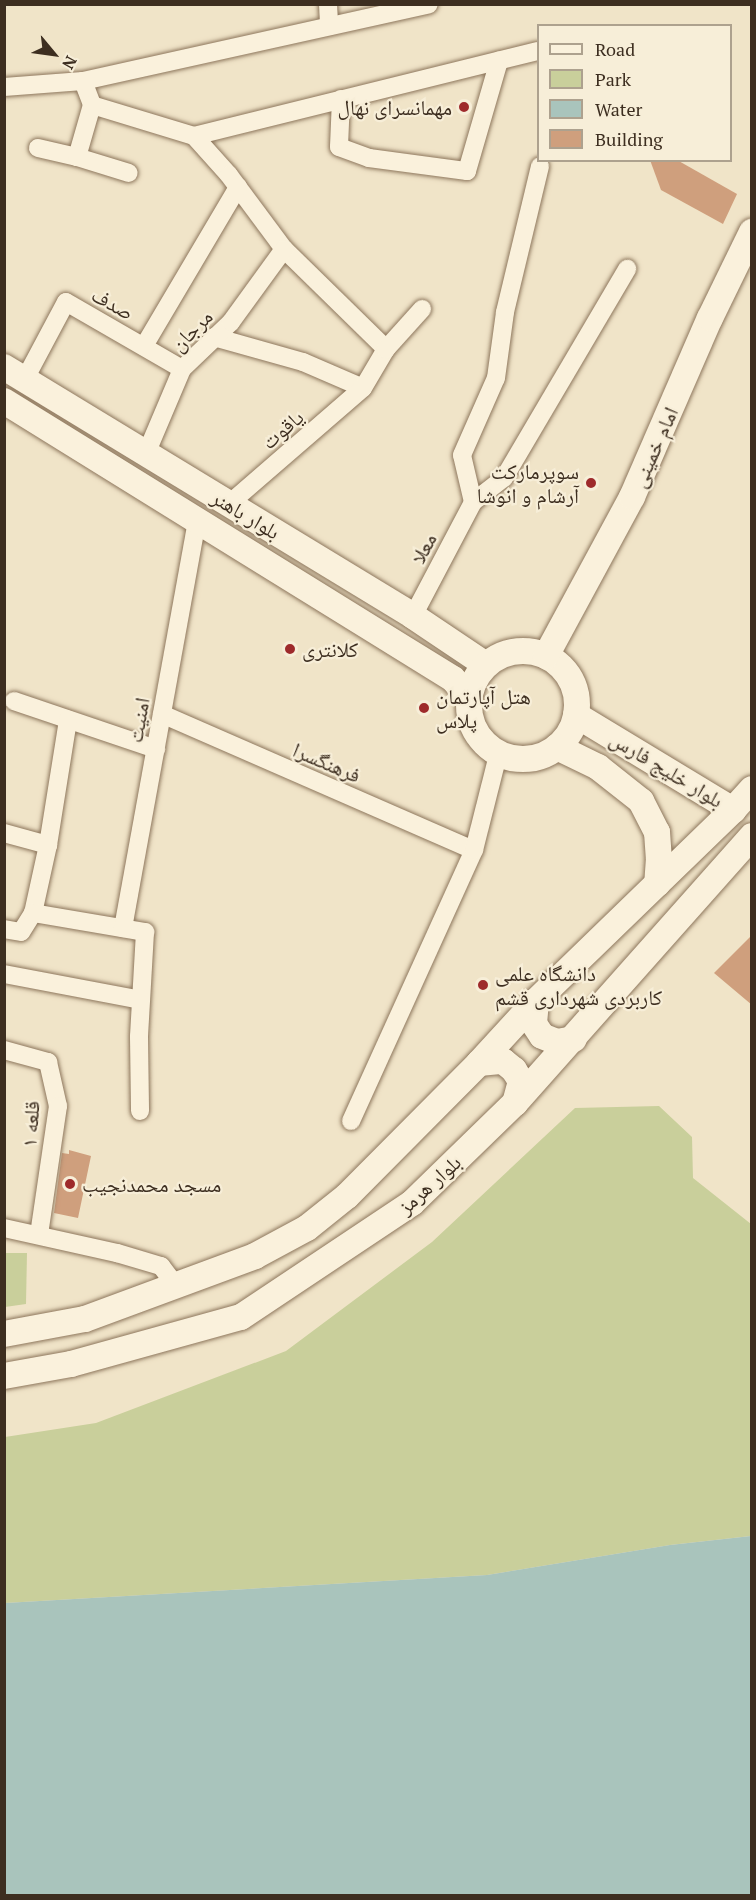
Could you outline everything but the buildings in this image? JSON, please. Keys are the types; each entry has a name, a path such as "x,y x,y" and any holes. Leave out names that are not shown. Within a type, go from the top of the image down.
{"main road":[{"name":"امام خمینی","path":"546,656 632,497 710,318 752,232"},
{"name":"بلوار باهنر","path":"15,373 413,616 486,665"},
{"name":"بلوار باهنر","path":"4,401 453,679 469,698"},
{"path":"515,651 531,651 546,656 558,664 574,687 576,715 566,738 544,756 529,760 513,759 498,754 487,747 471,724 469,698 475,680 486,665 500,656 515,651"},
{"name":"بلوار خلیج فارس","path":"576,715 733,810 752,789"},
{"path":"557,747 598,767 641,801 657,832 660,858 657,884"},
{"path":"4,1334 85,1319 177,1287 255,1256 307,1228 347,1196 479,1063 536,1001 733,810"},
{"name":"بلوار هرمز","path":"4,1376 71,1364 241,1317 412,1203 514,1103 574,1039 752,836"},
{"path":"536,1001 534,1024 542,1036 556,1042 574,1039"},
{"path":"479,1063 503,1061 514,1070 521,1081 514,1103"}],"street":[{"path":"327,4 329,26"},
{"path":"4,87 83,81 429,4"},
{"path":"92,105 194,136 537,51"},
{"path":"341,99 339,147 369,158 467,171 499,61"},
{"path":"77,157 92,105 83,81"},
{"path":"194,136 238,187 284,249 386,349"},
{"path":"38,148 129,173"},
{"path":"540,166 505,312 496,378 462,455 473,501 504,478 627,269"},
{"path":"144,346 238,187"},
{"name":"مرجان","path":"146,453 182,369 231,322 284,249"},
{"name":"صدف","path":"15,373 66,302 182,369"},
{"name":"یاقوت","path":"230,504 363,388 386,349 422,309"},
{"path":"214,337 303,362 363,388"},
{"name":"معلا","path":"413,616 473,501"},
{"name":"امنیت","path":"123,928 196,520"},
{"path":"14,701 156,750"},
{"name":"فرهنگسرا","path":"162,714 474,850"},
{"path":"4,929 21,932 33,913 48,845 68,720"},
{"path":"351,1121 474,850 498,754"},
{"path":"4,833 48,845"},
{"path":"33,913 145,932 141,1000 140,1111"},
{"path":"4,974 141,1000"},
{"name":"قلعه ۱","path":"4,1050 48,1062 58,1106 39,1234"},
{"path":"4,1228 39,1234 161,1266 177,1287"}],"green space":[{"path":"659,1106 692,1137 693,1178 751,1224 751,1536 670,1545 487,1575 5,1603 5,1437 96,1423 286,1351 432,1242 575,1108"},
{"path":"5,1253 27,1253 26,1304 5,1307"}],"water":[{"path":"751,1536 751,1895 5,1895 5,1603 487,1575 670,1545"}],"place":[{"name":"مهمانسرای نهال","path":"464,107"},
{"name":"سوپرمارکت آرشام و انوشا","path":"591,483"},
{"name":"کلانتری","path":"290,649"},
{"name":"هتل آپارتمان پلاس","path":"424,708"},
{"name":"دانشگاه علمی کاربردی شهرداری قشم","path":"483,985"},
{"name":"مسجد محمدنجیب","path":"70,1184"}]}
